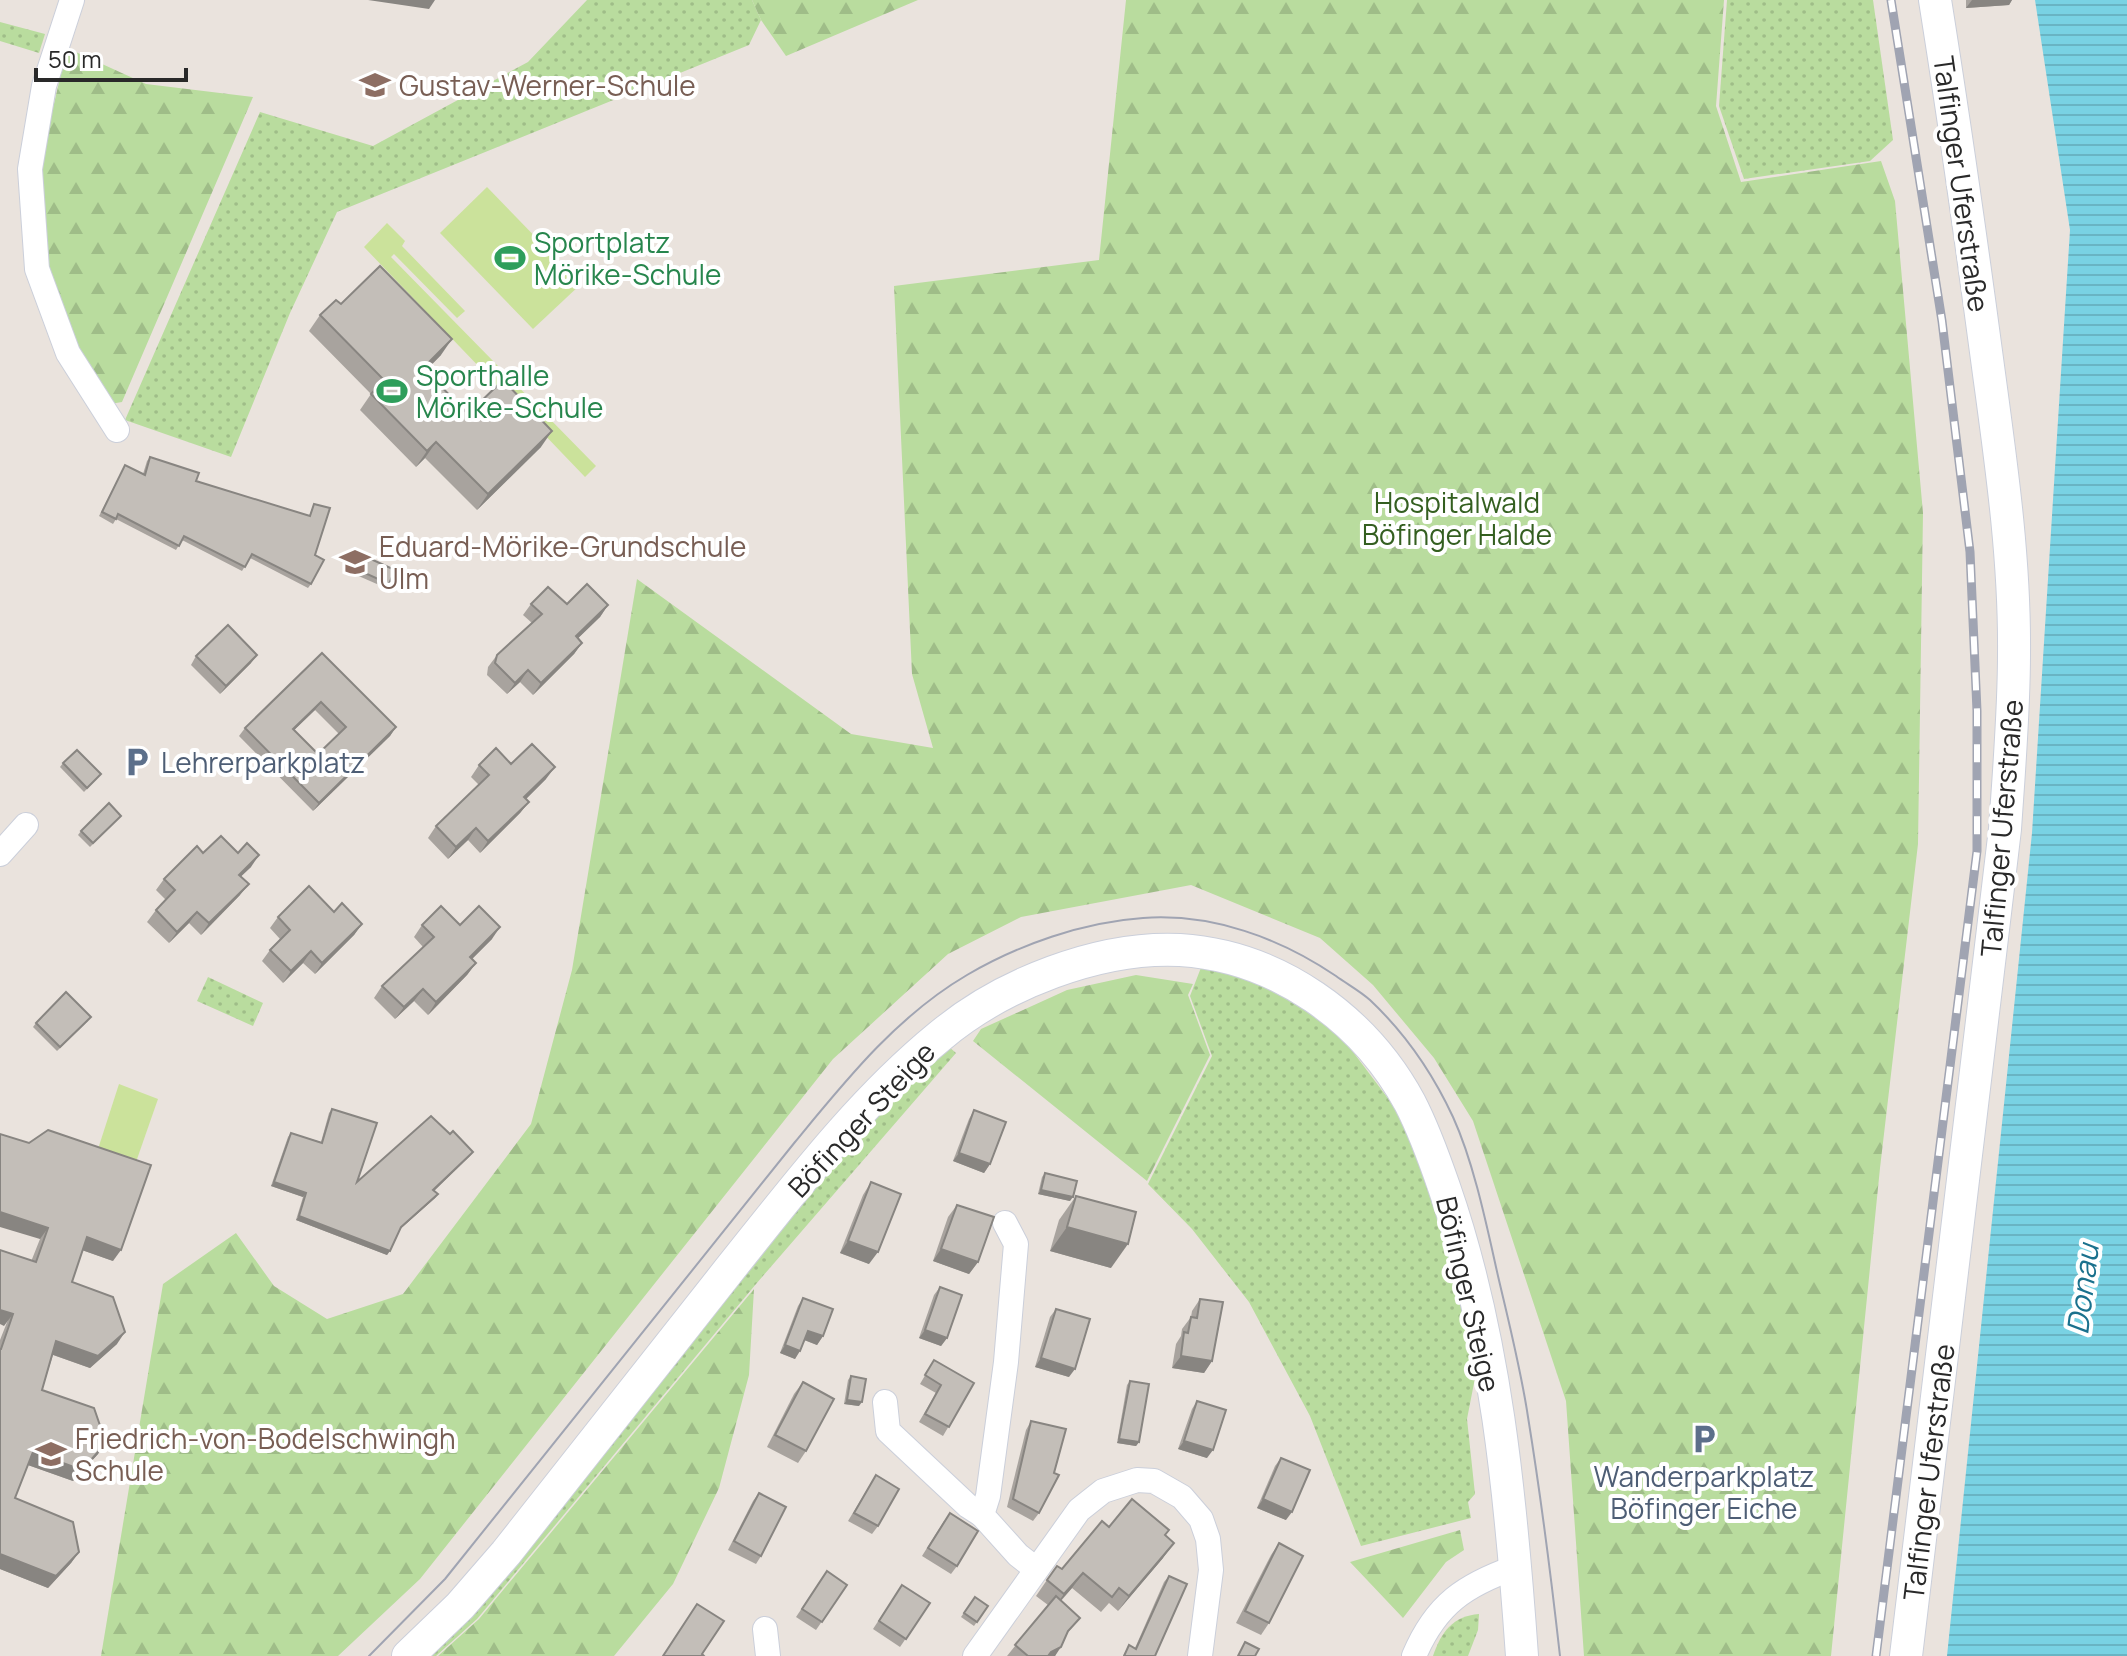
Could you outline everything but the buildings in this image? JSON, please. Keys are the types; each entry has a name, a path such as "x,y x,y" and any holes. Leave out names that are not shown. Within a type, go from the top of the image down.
{"street":[{"path":"72,0 44,86 30,169 37,269 68,353 117,430"},
{"name":"Talfinger Uferstraße","path":"1906,1656 2005,829 2014,652 2010,541 1958,142 1935,0"},
{"path":"0,854 26,825"},
{"name":"Böfinger Steige","path":"408,1656 460,1606 506,1553 778,1208 851,1122 907,1064 943,1033 1018,988 1086,960 1152,949 1210,952 1260,968 1305,989 1345,1019 1376,1054 1409,1101 1430,1147 1461,1235 1487,1349 1516,1567 1522,1656"},
{"path":"982,1515 988,1496 1006,1362 1016,1244 1005,1223"},
{"path":"885,1402 888,1431 968,1506 982,1515 1018,1555 1036,1569"},
{"path":"975,1656 1079,1510 1103,1491 1137,1480 1154,1481 1182,1497 1201,1519 1208,1539 1211,1570 1200,1656"},
{"path":"1414,1656 1421,1638 1445,1607 1467,1587 1516,1567"},
{"path":"765,1629 768,1656"}],"green space":[{"path":"587,0 752,0 761,20 749,45 337,212 290,313 231,457 125,420 260,112 373,146 528,62"},
{"path":"752,0 918,0 786,56 761,20"},
{"name":"Hospitalwald Böfinger Halde","path":"1126,0 1724,0 1716,106 1741,182 1881,161 1895,201 1923,513 1918,844 1880,1168 1831,1656 1584,1656 1566,1401 1473,1121 1434,1058 1373,985 1320,938 1191,885 1021,917 948,954 833,1059 420,1579 338,1656 101,1656 163,1284 236,1233 274,1286 327,1319 403,1294 531,1124 572,970 637,579 851,734 933,748 912,674 894,286 1099,260"},
{"path":"1727,0 1873,0 1893,140 1870,161 1744,179 1719,106"},
{"path":"0,22 45,34 39,53 0,41"},
{"path":"67,48 146,84 253,97 122,402 110,404 71,337 45,261 42,155"},
{"name":"Sportplatz Mörike-Schule","path":"487,187 581,284 533,329 440,233"},
{"path":"387,223 405,241 402,246 465,311 457,318 394,254 391,257 596,466 585,477 364,247"},
{"path":"1202,965 1268,987 1307,1008 1341,1036 1396,1109 1426,1172 1450,1246 1475,1378 1467,1419 1475,1494 1468,1502 1471,1518 1361,1546 1310,1416 1249,1302 1192,1229 1148,1184 1212,1056 1190,996"},
{"path":"1136,975 1193,984 1188,995 1210,1055 1147,1181 973,1041 981,1029 1067,990"},
{"path":"208,977 263,1003 253,1026 197,1001"},
{"path":"948,1046 956,1053 756,1284 477,1619 436,1656 426,1656 838,1155"},
{"path":"119,1084 158,1099 136,1162 98,1149"},
{"path":"754,1289 749,1375 719,1488 673,1584 614,1656 438,1656 479,1619"},
{"path":"1460,1530 1464,1550 1446,1562 1403,1618 1350,1562"},
{"path":"1479,1614 1478,1630 1468,1656 1433,1656 1449,1627 1462,1618"}],"water":[{"name":"Donau","path":"2035,0 2127,0 2127,1656 1947,1656 2032,833 2070,230"}],"tram line":[{"path":"369,1656 445,1579 795,1142 853,1073 895,1030 942,991 967,975 1029,945 1097,924 1169,917 1220,924 1244,931 1292,950 1336,976 1370,1000 1395,1026 1445,1101 1461,1135 1474,1175 1518,1364 1537,1477 1560,1656"}],"railway":[{"path":"1876,1656 1977,851 1977,711 1970,552 1942,321 1891,0"}],"place":[{"name":"Gustav-Werner-Schule","path":"375,85"},
{"name":"Sportplatz Mörike-Schule","path":"510,258"},
{"name":"Sporthalle Mörike-Schule","path":"392,391"},
{"name":"Eduard-Mörike-Grundschule Ulm","path":"355,562"},
{"name":"Lehrerparkplatz","path":"137,762"},
{"name":"Wanderparkplatz Böfinger Eiche","path":"1704,1439"},
{"name":"Friedrich-von-Bodelschwingh Schule","path":"51,1454"}]}
